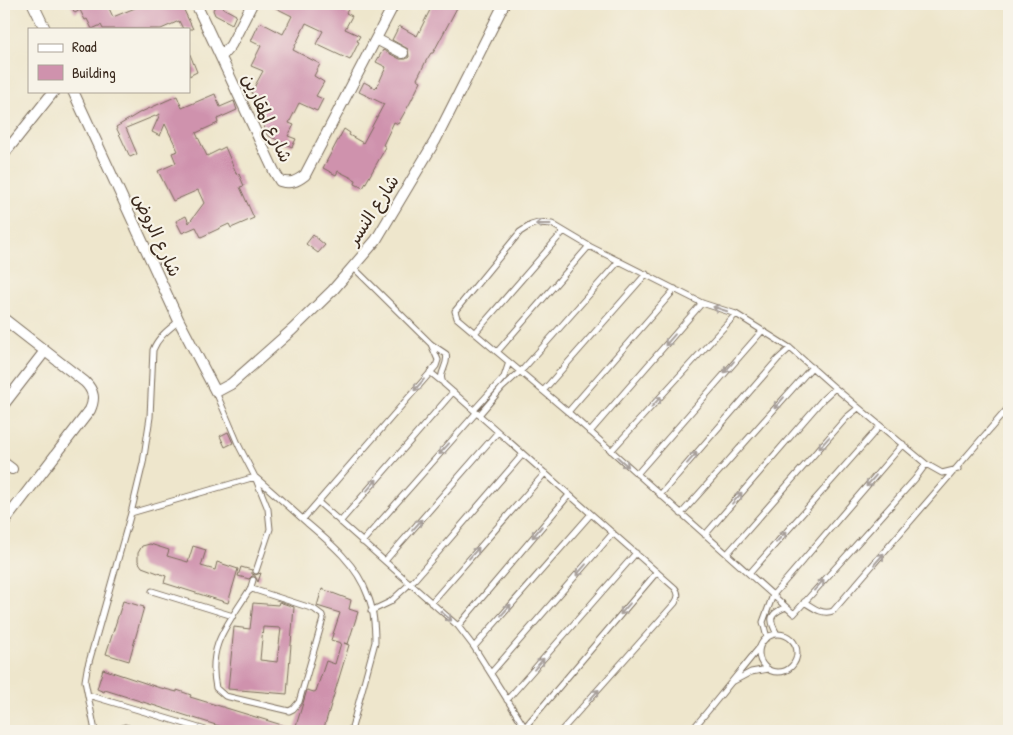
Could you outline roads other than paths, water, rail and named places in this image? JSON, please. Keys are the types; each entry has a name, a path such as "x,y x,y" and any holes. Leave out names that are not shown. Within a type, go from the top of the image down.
{"street":[{"path":"33,4 45,28"},
{"name":"شارع المقارين","path":"196,4 274,171 280,181 287,183 298,181 305,175 394,4"},
{"path":"221,57 231,45 252,4"},
{"name":"شارع النسر","path":"216,392 231,384 292,330 333,290 376,240 434,141 504,4"},
{"path":"376,39 403,53"},
{"path":"4,154 53,92"},
{"name":"شارع الروض","path":"73,92 179,321 216,392"},
{"path":"4,319 90,387 94,402 90,410 4,522"},
{"path":"4,404 45,351"}],"lane":[{"path":"926,464 794,614 568,412 457,318 455,311 520,232 531,225 552,224 589,246 702,303 736,314 790,348 858,408 926,464 942,473 958,468"},
{"path":"475,333 563,232"},
{"path":"497,352 589,246"},
{"path":"476,413 520,372 619,261"},
{"path":"353,267 431,344 446,354 448,362 441,381"},
{"path":"543,391 646,274"},
{"path":"568,412 675,289"},
{"path":"590,432 702,303"},
{"path":"611,451 736,314"},
{"path":"95,731 85,681 87,669 131,513 148,437 152,397 153,350 163,334 179,321"},
{"path":"637,474 762,331"},
{"path":"303,519 436,366 438,360 431,344"},
{"path":"660,494 778,359 790,348"},
{"path":"362,542 476,413 504,377 509,362"},
{"path":"681,514 812,367"},
{"path":"430,372 636,553 678,593 675,603 561,731"},
{"path":"705,534 823,399 835,388"},
{"path":"216,392 239,446 255,477 270,518 268,539 256,571"},
{"path":"340,522 453,392"},
{"path":"804,602 826,613 833,611 1009,407"},
{"path":"727,554 846,418 858,408"},
{"path":"749,574 880,426"},
{"path":"385,562 498,432"},
{"path":"767,638 763,622 773,595 904,444"},
{"path":"371,611 390,602 410,584 523,454"},
{"path":"432,603 545,473"},
{"path":"131,513 255,477"},
{"path":"255,477 339,550 356,571 369,598 374,621 375,642 351,731"},
{"path":"458,626 569,495"},
{"path":"318,502 458,626 474,647 526,729 657,572"},
{"path":"474,647 591,514"},
{"path":"491,673 613,533"},
{"path":"507,700 636,553"},
{"path":"250,590 314,609 322,615 323,624 299,702 293,709 284,711 225,696 218,691 215,684 214,653 217,643 250,590 253,580"},
{"path":"152,591 233,616"},
{"path":"777,634 772,626 771,618 774,612 786,607"},
{"path":"690,731 734,681 767,638 777,634 787,636 795,644 797,655 793,665 784,671 751,672 734,681"},
{"path":"760,646 759,657 768,670"},
{"path":"88,695 209,731"},
{"path":"119,731 125,727 138,731"}]}
